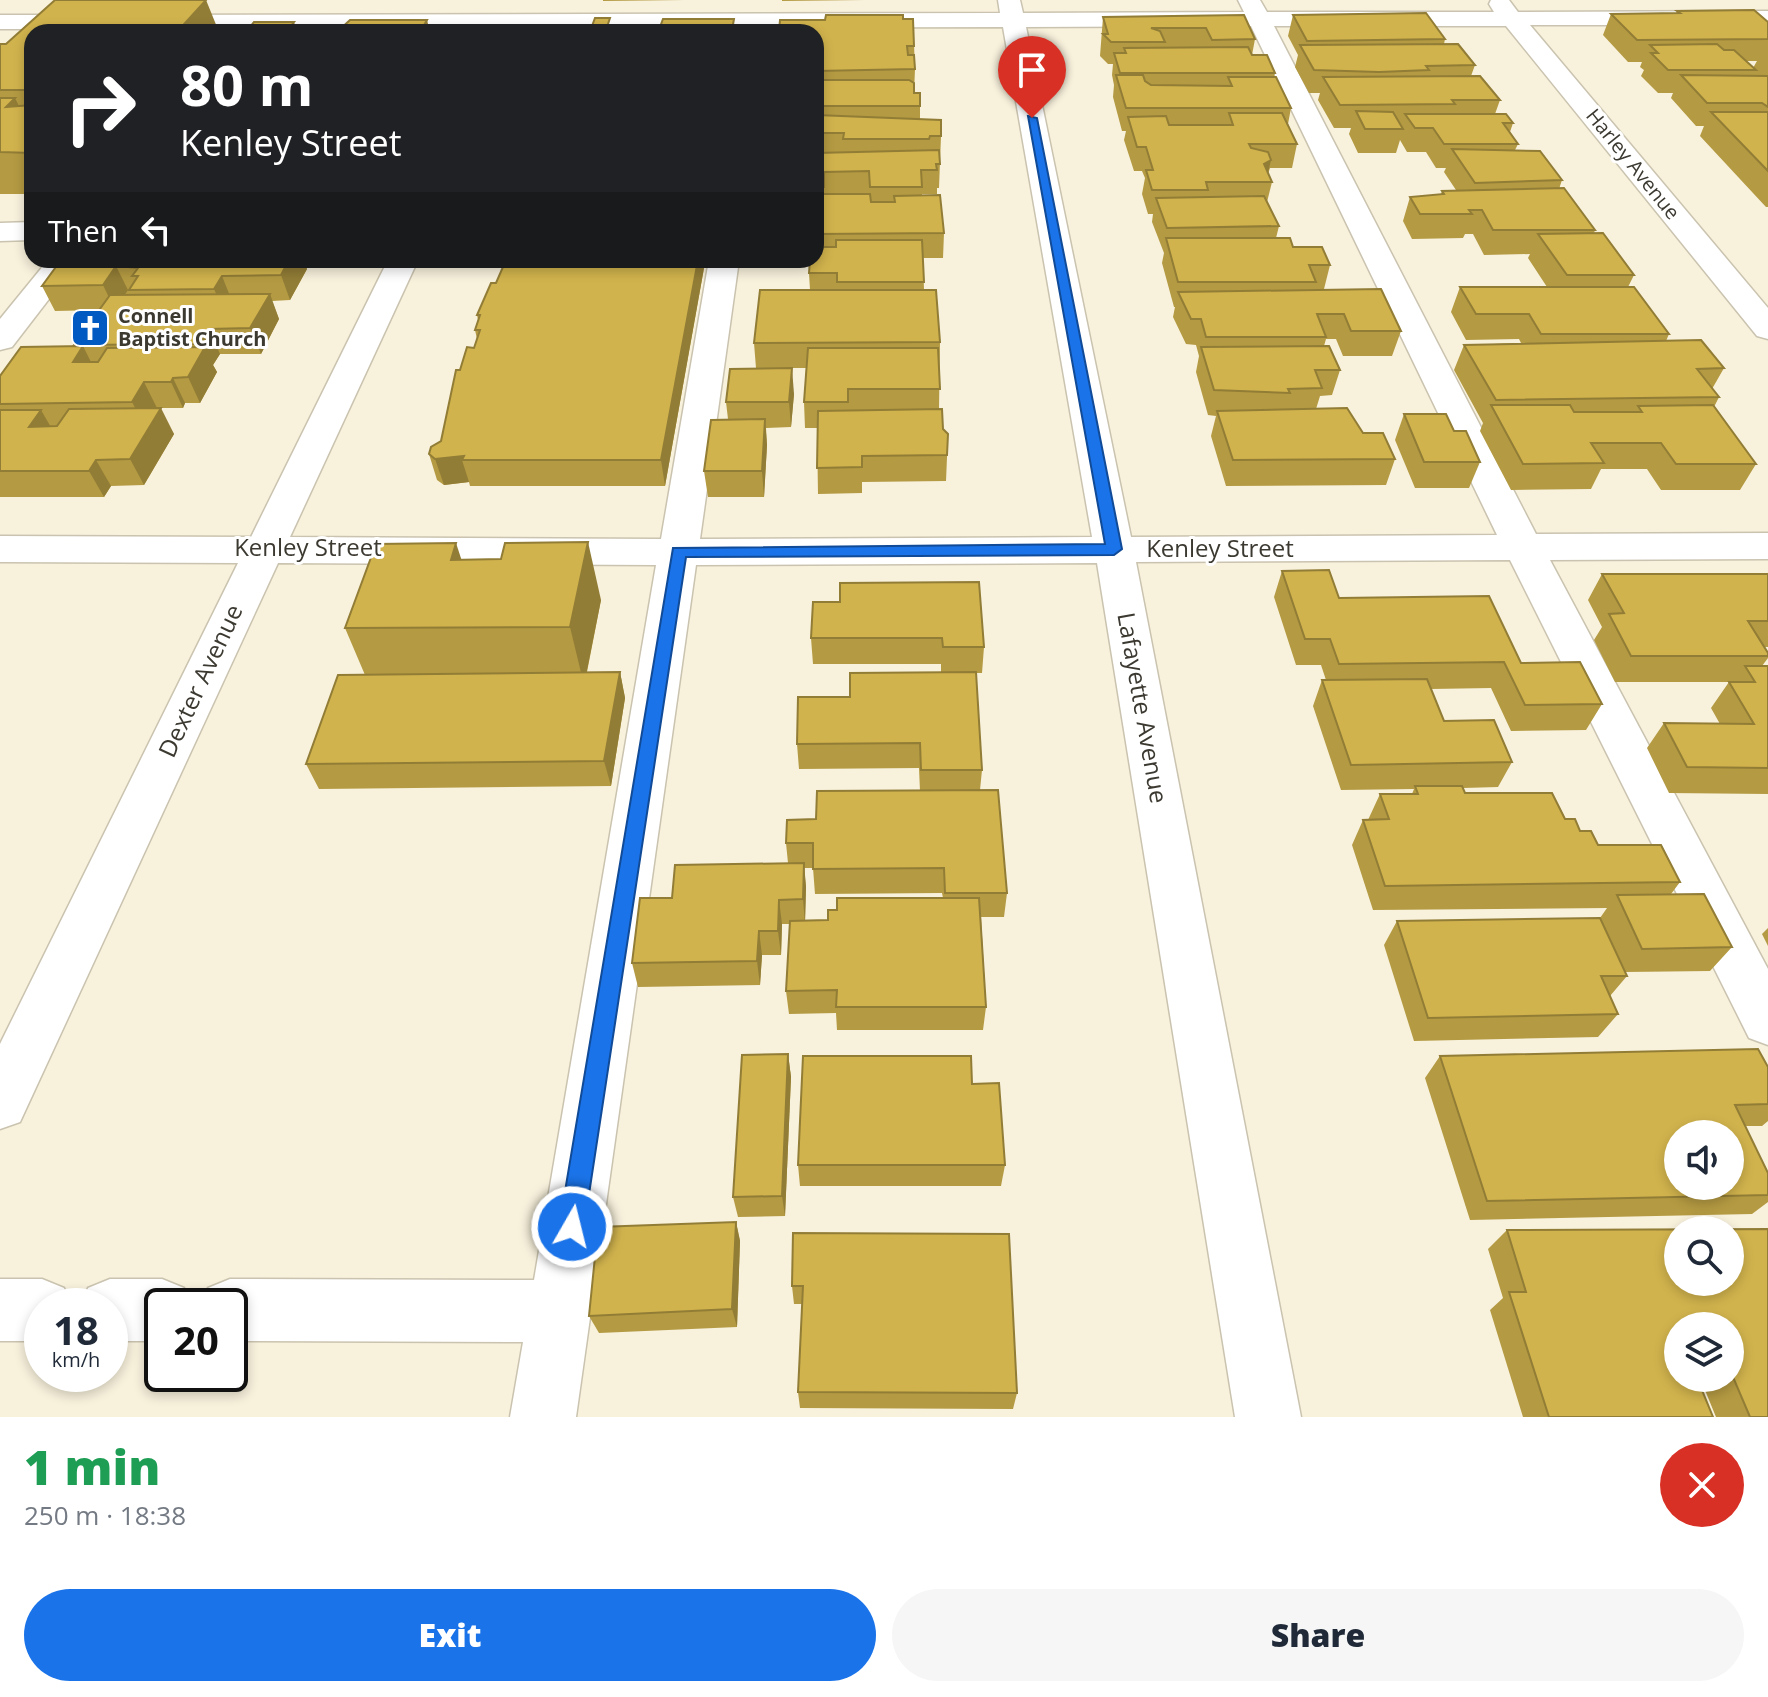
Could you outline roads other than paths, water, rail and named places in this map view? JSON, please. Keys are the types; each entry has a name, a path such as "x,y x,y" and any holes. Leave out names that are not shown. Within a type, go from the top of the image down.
{"street":[{"path":"5,27 39,0"},
{"path":"264,24 286,0"},
{"path":"1729,0 1755,18 1768,37"},
{"path":"299,24 517,18 765,18 1011,10 1505,9 1755,18"},
{"name":"Harley Avenue","path":"1505,9 1768,329"},
{"name":"Lafayette Avenue","path":"1011,10 1114,549 1268,1417"},
{"path":"1254,10 1523,547 1768,1021"},
{"path":"71,24 214,24"},
{"path":"0,232 24,231"},
{"path":"0,340 58,268"},
{"name":"Dexter Avenue","path":"0,1103 399,268"},
{"path":"543,1417 723,268"},
{"name":"Kenley Street","path":"0,549 678,552 1768,546"},
{"path":"0,1310 24,1310"},
{"path":"248,1310 559,1311"}],"place":[{"name":"Connell Baptist Church","path":"90,328"}]}
